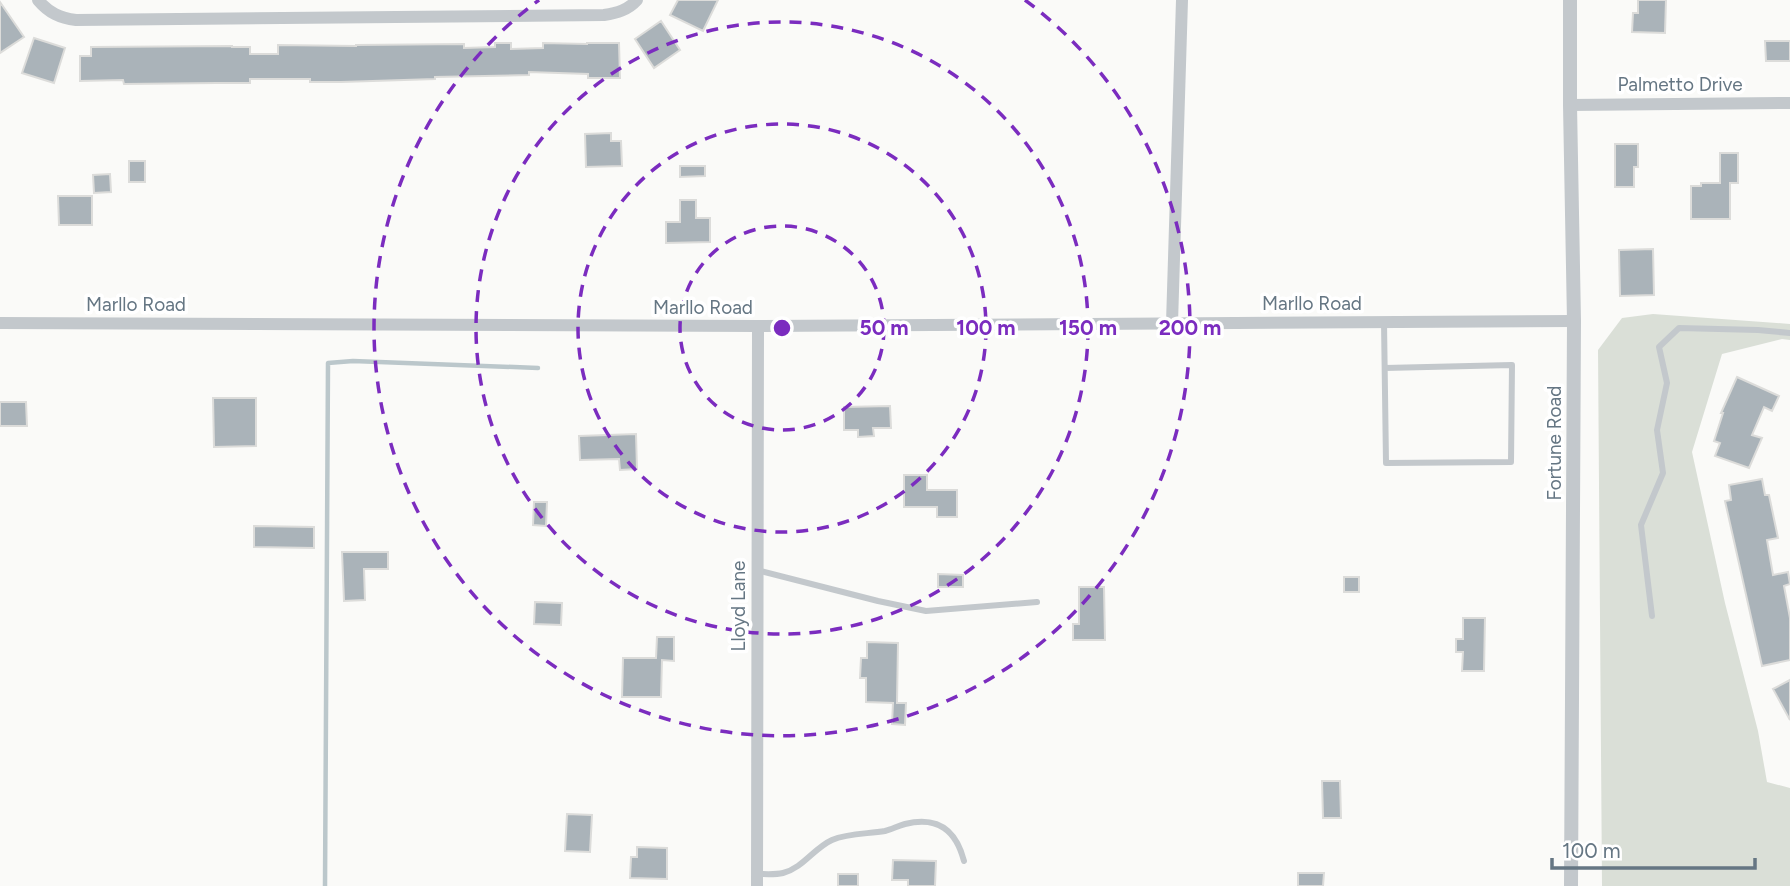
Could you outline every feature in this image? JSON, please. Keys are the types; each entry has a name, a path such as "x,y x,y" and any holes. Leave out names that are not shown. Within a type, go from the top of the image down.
{"street":[{"path":"38,0 48,11 62,18 76,20 604,15 618,13 632,6 637,0"},
{"path":"1172,323 1182,0"},
{"name":"Fortune Road","path":"1570,0 1574,321 1571,886"},
{"name":"Palmetto Drive","path":"1570,104 1790,103"},
{"name":"Marllo Road","path":"0,323 758,326 1574,321"},
{"name":"Lloyd Lane","path":"757,880 758,326"}],"lane":[{"path":"1384,322 1386,463 1511,462 1512,365 1385,368"},
{"path":"1651,616 1641,525 1663,472 1657,430 1667,383 1659,347 1679,328 1790,333"},
{"path":"757,570 926,611 1037,602"},
{"path":"757,880 793,869 820,847 838,838 918,822 930,822 950,832 964,861"}],"shaded area":[{"path":"1653,314 1790,324 1790,340 1782,339 1722,354 1692,452 1725,603 1758,731 1767,782 1790,788 1790,886 1602,886 1598,350 1622,318"}],"building":[{"path":"678,0 718,0 703,31 670,15"},
{"path":"1638,0 1666,0 1665,33 1632,32 1633,13 1638,13"},
{"path":"0,2 24,37 0,53"},
{"path":"661,21 680,50 654,68 635,39"},
{"path":"34,38 65,48 54,83 22,73"},
{"path":"1765,41 1790,41 1790,61 1766,61"},
{"path":"495,43 511,43 511,49 543,48 543,43 619,43 620,78 588,78 588,74 529,72 529,75 341,82 310,82 310,79 250,79 250,83 124,84 123,80 80,81 80,56 91,56 91,47 232,46 250,47 250,54 278,54 278,45 464,44 464,48 495,47"},
{"path":"611,133 611,141 621,141 622,166 586,167 585,134"},
{"path":"1615,144 1638,144 1638,167 1634,167 1634,187 1615,187"},
{"path":"1720,153 1738,153 1738,183 1730,183 1730,219 1691,219 1691,186 1720,183"},
{"path":"129,161 145,161 145,182 129,182"},
{"path":"680,166 705,166 705,176 680,177"},
{"path":"110,174 111,192 94,193 93,175"},
{"path":"58,196 92,196 92,225 59,225"},
{"path":"680,200 696,200 696,218 710,218 710,242 666,243 666,222 680,222"},
{"path":"1653,249 1654,295 1620,296 1619,250"},
{"path":"1737,377 1779,396 1772,411 1764,407 1752,435 1762,438 1749,468 1715,456 1720,443 1714,441 1721,413"},
{"path":"213,398 256,398 256,446 214,447"},
{"path":"0,402 26,402 27,426 0,426"},
{"path":"890,406 891,428 873,428 874,436 858,437 858,430 844,430 844,407"},
{"path":"636,434 637,469 620,470 619,459 580,460 579,436"},
{"path":"904,475 927,475 927,490 957,490 957,517 937,517 937,507 904,507"},
{"path":"1762,479 1765,495 1769,495 1778,538 1767,540 1773,575 1788,572 1790,584 1784,586 1790,618 1790,660 1762,666 1725,501 1731,500 1729,485"},
{"path":"534,502 547,502 546,526 533,525"},
{"path":"254,526 314,527 314,548 254,547"},
{"path":"342,552 388,552 388,569 364,569 365,600 344,601"},
{"path":"938,574 963,575 963,587 938,587"},
{"path":"1344,577 1359,577 1359,592 1344,592"},
{"path":"1079,587 1104,587 1105,640 1073,640 1073,624 1079,624"},
{"path":"535,602 562,603 561,625 534,624"},
{"path":"1463,618 1485,618 1484,671 1462,671 1463,652 1456,652 1456,639 1463,639"},
{"path":"657,637 674,637 674,661 662,660 661,697 622,697 623,658 656,658"},
{"path":"867,642 898,643 897,703 906,703 905,725 892,724 893,703 866,702 866,678 860,678 861,658 867,658"},
{"path":"1790,680 1790,720 1773,689"},
{"path":"1322,781 1340,781 1341,818 1323,818"},
{"path":"567,814 592,815 590,852 565,851"},
{"path":"637,847 667,848 667,879 630,878 631,857 637,857"},
{"path":"893,860 936,861 935,886 908,886 908,880 892,880"},
{"path":"1298,873 1324,873 1323,886 1298,886"},
{"path":"838,874 858,874 858,886 838,886"}],"waterway":[{"path":"325,886 328,363 353,361 538,368"}]}
